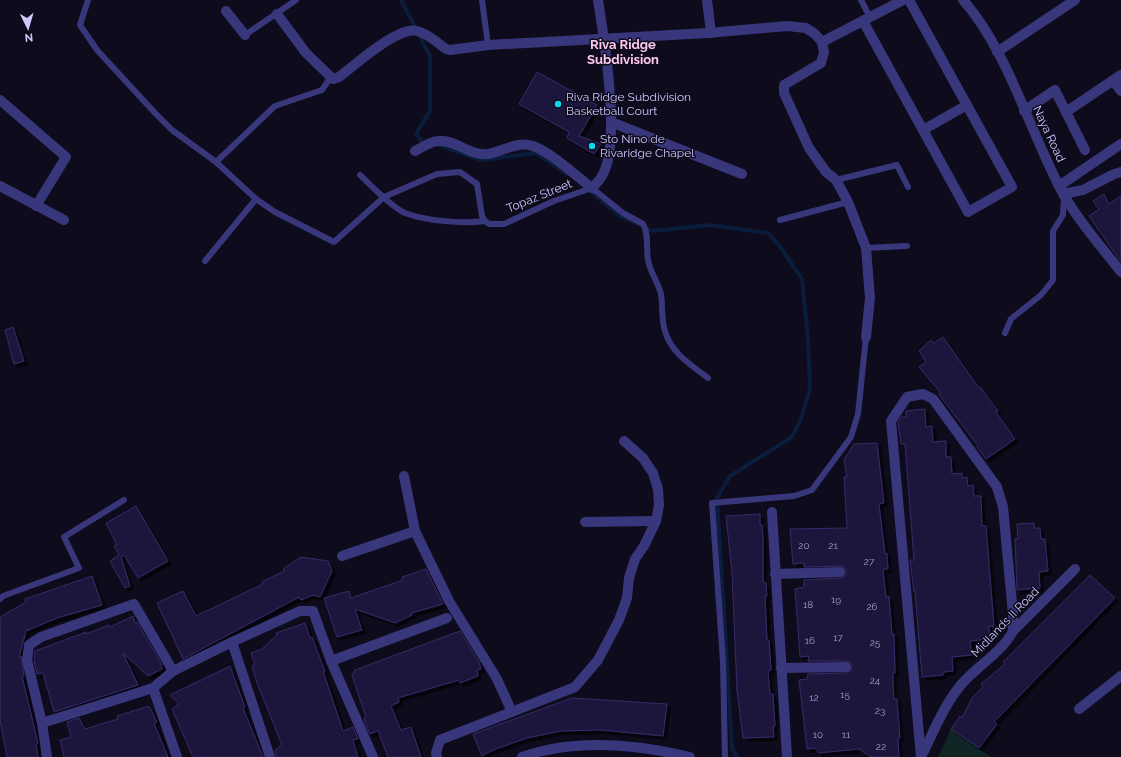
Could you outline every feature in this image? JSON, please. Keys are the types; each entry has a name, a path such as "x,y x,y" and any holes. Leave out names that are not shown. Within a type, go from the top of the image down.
{"street":[{"path":"419,149 437,140 454,144 468,151 482,154 522,144 530,145 545,152 591,189 604,173 608,157 611,122 605,39 598,0"},
{"path":"707,0 711,33"},
{"path":"822,42 903,0"},
{"path":"867,19 923,130 968,212 1012,187 909,0"},
{"name":"Naya Road","path":"963,0 972,10 997,52 1061,190 1072,208 1121,272"},
{"path":"997,52 1075,0"},
{"path":"226,11 245,35"},
{"path":"277,14 306,53 330,78 339,77 394,36 405,31 416,30 424,33 446,49 488,45 711,33 787,26 806,28 816,34 822,42 824,52 820,63 789,80 784,85 784,93 809,148 826,172 836,180 848,202 866,248 870,298 866,337"},
{"path":"1066,112 1117,77 1121,91"},
{"path":"1024,111 1055,90 1085,150"},
{"path":"0,100 66,157 36,206"},
{"path":"923,130 967,105"},
{"path":"611,122 742,174"},
{"path":"1061,190 1121,144"},
{"path":"1061,190 1083,190 1121,172"},
{"path":"0,186 64,220"},
{"path":"921,757 890,421 907,397 923,394 933,399 997,487 1003,508 1013,614 1013,631"},
{"path":"437,757 436,753 440,740 575,687 587,675 608,642 619,620 627,598 629,578 635,559 644,546 656,521 660,505 658,489 653,473 643,458 624,441"},
{"path":"404,476 415,531 449,601 497,679 512,712"},
{"path":"772,512 787,757 782,757"},
{"path":"586,522 656,521"},
{"path":"342,556 415,531"},
{"name":"Midlands II Road","path":"921,757 949,702 961,686 1007,642 1013,631 1075,569"},
{"path":"775,574 840,572"},
{"path":"47,757 42,723 27,660 29,645 41,637 134,604 173,671"},
{"path":"42,723 153,688 173,671 232,642 300,611 313,611 331,661 373,757"},
{"path":"331,661 447,618"},
{"path":"232,642 270,757"},
{"path":"781,668 846,667"},
{"path":"1079,709 1121,676"},
{"path":"153,688 177,757"},
{"path":"522,757 558,747 594,745 625,747 690,757"}],"lane":[{"path":"88,0 80,25 97,50 172,130 216,162 256,199 275,212 334,242 384,197 437,174 460,172 477,184 484,221"},
{"path":"245,35 296,0"},
{"path":"482,0 488,45"},
{"path":"861,0 867,19"},
{"path":"216,162 275,106 322,90 330,78"},
{"path":"836,180 897,165 908,187"},
{"name":"Topaz Street","path":"360,175 384,197 404,212 443,221 466,223 484,221 489,224 504,224 554,201 591,189"},
{"path":"591,189 623,213 643,224 647,234 646,246 649,268 656,278 660,294 665,331 672,348 708,378"},
{"path":"1004,333 1011,319 1041,295 1053,280 1053,232 1064,215 1065,208 1061,190"},
{"path":"205,261 256,199"},
{"path":"780,220 848,202"},
{"path":"866,248 906,246"},
{"path":"725,757 722,655 712,503 794,496 812,490 851,437 858,414 866,337"},
{"path":"0,599 3,596 79,568 64,536 124,500"}],"green space":[{"path":"951,729 991,757 938,757"}],"building":[{"name":"Riva Ridge Subdivision Basketball Court","path":"537,72 597,105 579,136 601,144 594,154 567,138 569,132 519,104"},
{"path":"1104,194 1109,204 1121,196 1121,262 1089,216 1099,209 1093,201"},
{"path":"13,327 24,361 14,364 5,330"},
{"path":"943,337 979,388 980,387 998,411 996,412 1015,439 986,459 977,447 978,446 940,396 940,392 919,367 926,362 919,351 931,340 934,343"},
{"path":"925,409 926,427 932,426 933,442 946,441 946,457 951,457 952,474 962,473 962,478 967,477 968,486 973,485 974,496 981,496 982,526 986,526 994,626 989,626 990,639 970,641 972,655 952,657 953,671 944,672 943,675 922,677 915,592 910,560 914,560 905,444 901,444 898,422 901,417 906,417 906,411"},
{"path":"877,443 884,503 879,504 885,554 887,553 888,569 883,569 886,597 889,596 892,634 894,634 895,673 893,673 893,685 894,699 897,699 900,738 898,739 899,757 871,757 859,749 819,753 815,748 807,749 799,680 807,679 808,674 846,673 851,670 852,667 851,663 846,661 808,661 809,656 800,657 795,589 804,587 804,580 841,578 846,575 846,571 843,566 804,567 804,563 793,564 790,529 847,528 844,477 847,477 844,460 854,444"},
{"path":"136,506 168,561 138,578 124,555 121,557 130,586 125,588 110,561 119,555 114,546 117,545 106,523"},
{"path":"760,514 760,525 762,525 763,538 763,582 766,583 767,596 765,596 767,640 769,640 771,670 768,671 770,694 773,694 775,726 773,727 774,737 743,738 737,691 732,573 726,516"},
{"path":"1034,523 1034,528 1040,528 1041,539 1045,539 1048,571 1039,572 1040,588 1017,590 1015,539 1018,539 1017,524"},
{"path":"301,557 328,561 332,571 320,597 313,595 301,600 299,597 183,659 157,603 183,591 196,616 263,584 262,582 284,571 283,569"},
{"path":"426,569 443,604 412,613 412,615 395,623 355,609 362,630 337,637 324,598 349,591 351,598 403,580 402,577"},
{"path":"1090,575 1115,598 994,722 997,724 979,748 951,729 960,716 962,718 972,698 983,687 981,684 1005,664 1003,662"},
{"path":"92,576 102,605 57,618 26,631 19,657 21,656 24,676 22,676 38,743 36,744 38,757 7,757 0,720 0,617 26,602 25,599"},
{"path":"133,616 135,623 137,622 161,663 162,669 148,676 123,653 138,685 54,712 43,673 37,674 34,660 35,651 86,632 86,634 109,625 110,627"},
{"path":"305,623 325,671 323,671 343,731 353,727 358,739 353,740 358,757 276,757 275,750 282,745 257,683 252,666 255,665 251,653 262,649 277,635 276,633"},
{"path":"460,631 479,662 481,669 477,670 478,676 460,683 459,680 398,698 399,702 391,706 401,730 411,727 421,757 388,757 378,731 370,734 365,723 364,718 366,717 352,676 355,670"},
{"path":"230,666 245,707 243,708 263,757 193,757 172,709 179,704 170,695"},
{"path":"572,698 667,704 663,736 601,730 561,731 527,738 493,750 482,756 473,734"},
{"path":"149,706 157,722 154,723 168,757 64,757 60,740 71,737 67,722 79,718 85,729 118,719 117,716"}],"waterway":[{"path":"401,0 430,56 430,111 416,134 425,145"},
{"path":"439,145 481,160 536,153 567,174"},
{"path":"589,190 620,216 638,224"},
{"path":"644,227 652,231 710,225 768,233 781,248 802,279 808,339 810,388 801,419 792,437 730,476 717,498 732,748 737,757"}],"place":[{"name":"Riva Ridge Subdivision Basketball Court","path":"558,104"},
{"name":"Sto Nino de Rivaridge Chapel","path":"592,146"}],"district":[{"name":"Riva Ridge Subdivision","path":"623,52"}]}
